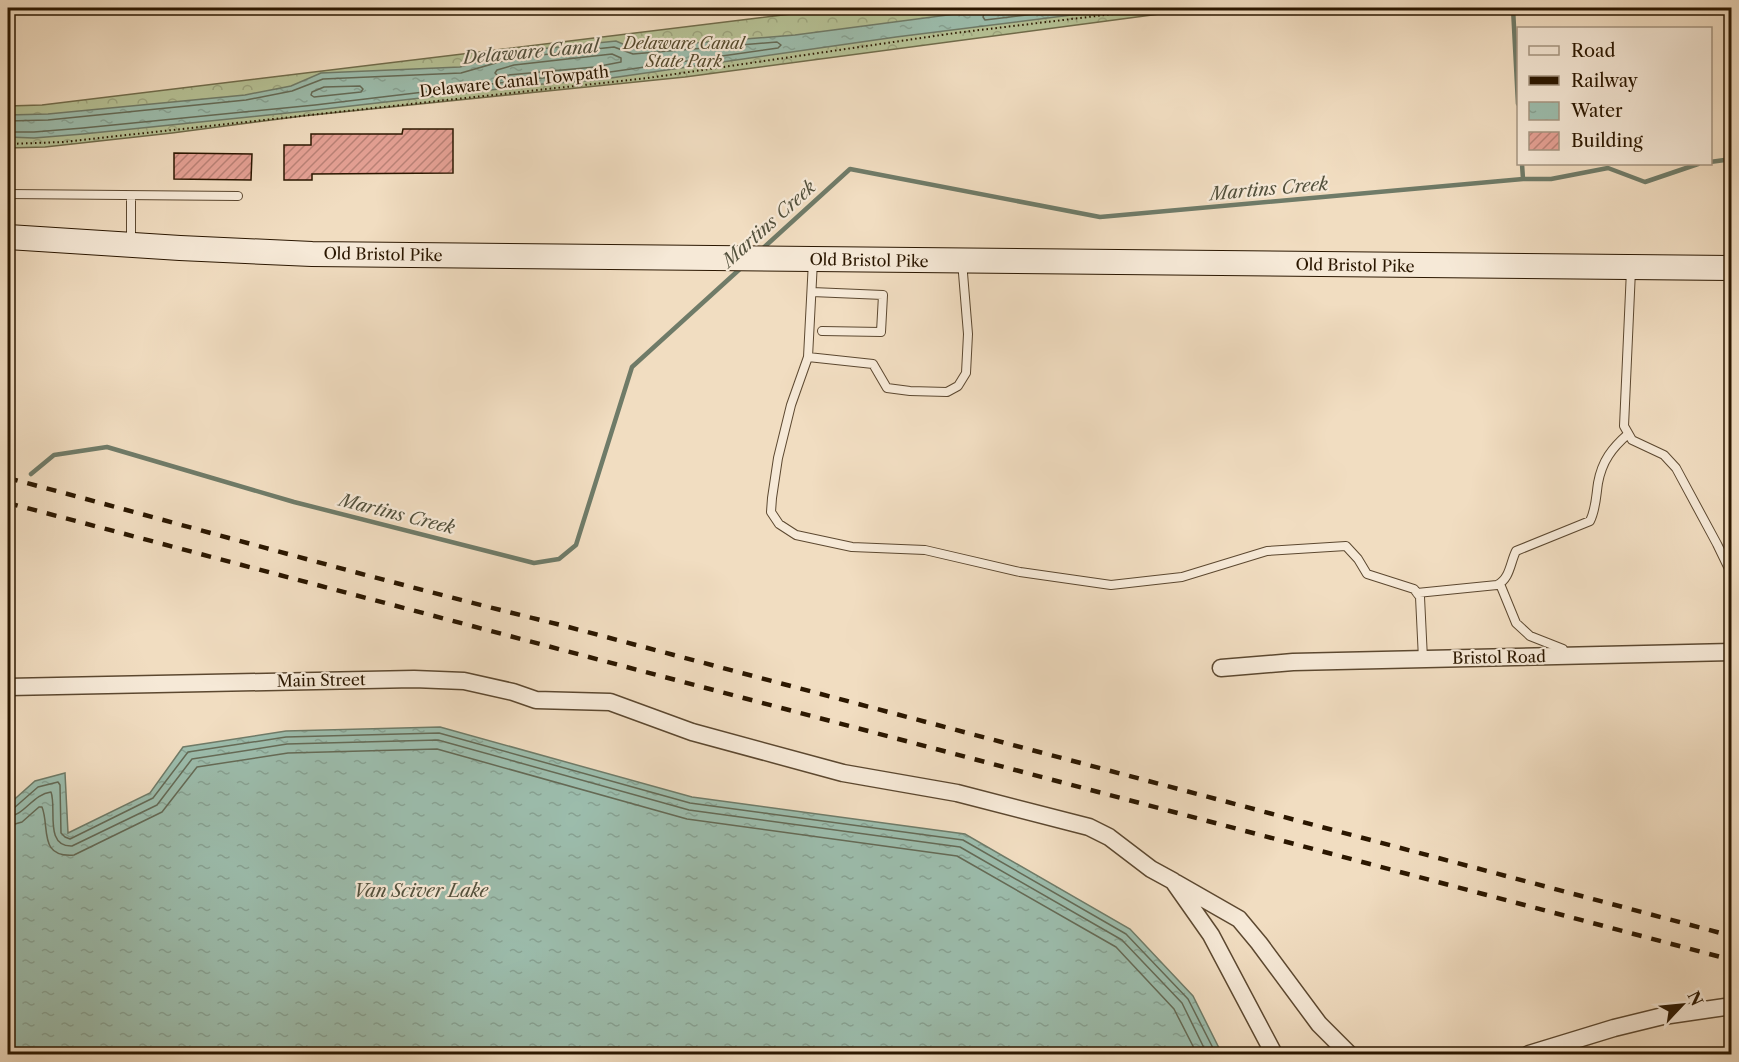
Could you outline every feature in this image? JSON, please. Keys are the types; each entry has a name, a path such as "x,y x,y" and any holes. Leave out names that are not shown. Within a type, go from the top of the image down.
{"main road":[{"name":"Old Bristol Pike","path":"8,237 312,254 1731,268"}],"street":[{"name":"Bristol Road","path":"1221,668 1267,664 1423,659 1731,652"},
{"name":"Main Street","path":"8,687 414,679 464,681 513,692 536,700 610,702 692,732 843,773 957,793 1089,827 1109,837 1151,869 1239,919 1318,1024 1349,1054"},
{"path":"1173,881 1211,935 1274,1054"},
{"path":"1529,1054 1614,1028 1663,1016 1731,1006"}],"lane":[{"path":"8,194 238,196"},
{"path":"131,195 131,245"},
{"path":"813,259 808,357 791,405 778,458 771,512 779,524 796,536 852,547 926,550 1020,572 1111,585 1182,577 1268,551 1346,546 1358,559 1367,574 1414,589 1420,597 1423,659"},
{"path":"808,357 873,364 887,388 946,392 958,386 966,373 968,334 962,261"},
{"path":"1631,267 1624,426 1632,440 1664,455 1676,468 1731,575"},
{"path":"812,292 883,295 881,332 822,331"},
{"path":"1416,593 1500,584 1507,577 1516,551 1590,521 1595,512 1598,479 1611,449 1628,434"},
{"path":"1500,584 1516,622 1530,636 1563,649 1566,656"}],"path":[{"name":"Delaware Canal Towpath","path":"8,144 63,142 648,78 955,33 1163,8"}],"green space":[{"name":"Delaware Canal State Park","path":"841,8 1205,8 685,77 303,116 45,147 8,148 8,106 42,105"}],"water":[{"name":"Delaware Canal","path":"1001,8 1127,8 896,37 597,80 83,134 34,138 8,137 8,115 48,114 245,95 291,86 321,73 460,67 511,52 616,41 632,48 795,35"},
{"name":"Van Sciver Lake","path":"440,727 692,797 965,834 1130,929 1193,996 1222,1054 8,1054 8,805 35,781 65,773 68,833 150,793 183,747 286,731"}],"building":[{"path":"403,129 453,129 453,173 312,174 312,180 284,180 284,145 311,145 311,134 402,134"},
{"path":"174,153 252,154 251,180 174,179"}],"waterway":[{"path":"1513,8 1517,85"},
{"name":"Martins Creek","path":"1712,162 1732,159"},
{"path":"1522,165 1523,179"},
{"name":"Martins Creek","path":"761,250 850,169 1100,217 1523,179 1551,179 1608,168 1645,182 1695,165"},
{"name":"Martins Creek","path":"31,474 54,455 107,447 294,502 534,563 559,559 576,545 632,367 741,268"}],"railway":[{"path":"8,478 353,572 561,625 1732,936"},
{"path":"8,503 1732,960"}]}
